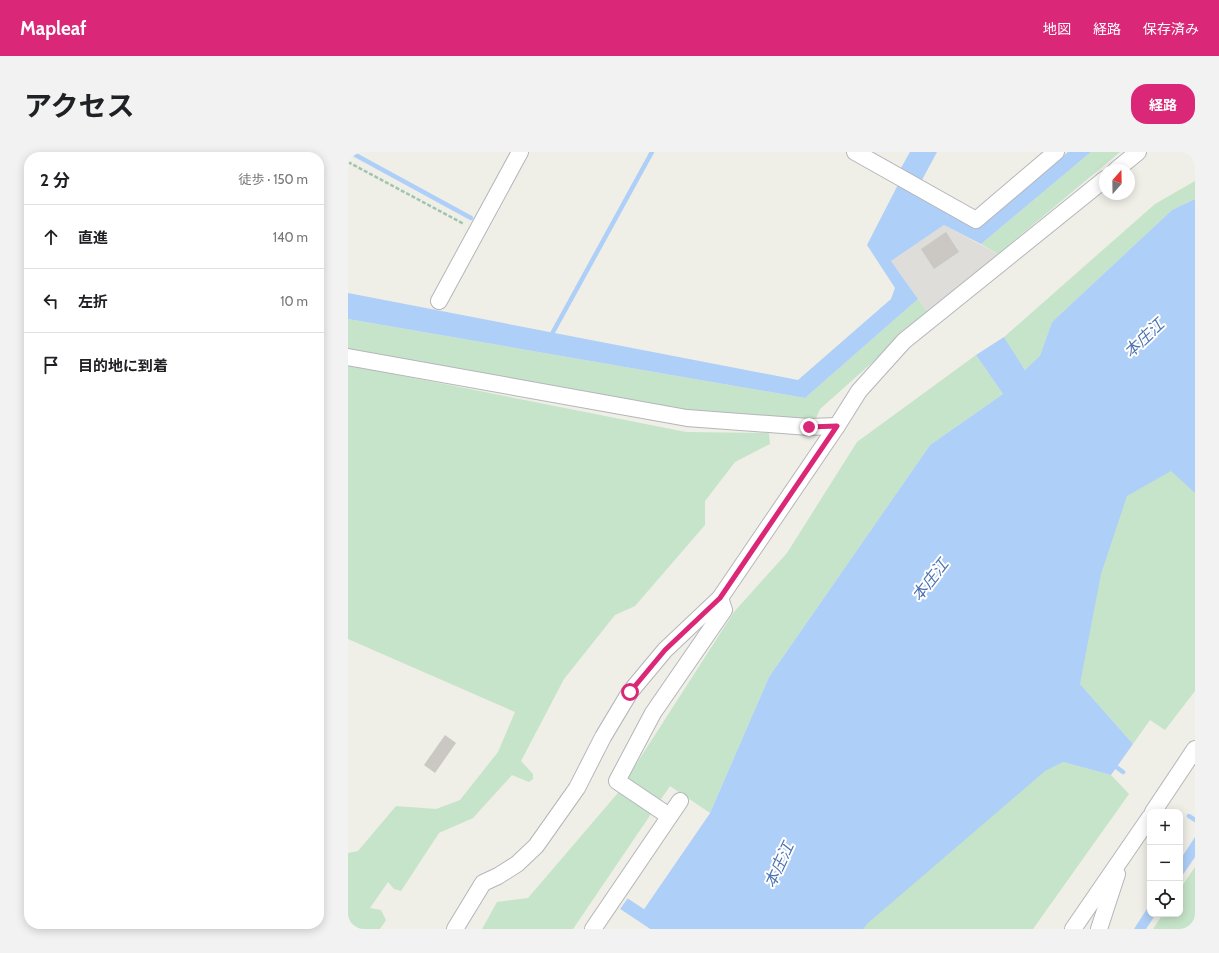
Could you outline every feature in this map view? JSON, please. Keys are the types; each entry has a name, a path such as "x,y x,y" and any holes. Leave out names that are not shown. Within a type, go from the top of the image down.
{"street":[{"path":"439,301 520,152"},
{"path":"855,152 976,220 1056,152"},
{"path":"1123,164 1138,152"},
{"path":"455,929 483,883 498,876 517,864 536,846 577,788 603,737 630,692 665,650 720,598 837,426 858,390 904,341 1099,184"},
{"path":"348,357 687,418 809,427 837,426"},
{"path":"669,816 617,781 653,713 724,610 720,598"},
{"path":"1155,809 1195,749"},
{"path":"593,929 680,800"},
{"path":"1073,929 1147,822"},
{"path":"1099,929 1123,858"}],"path":[{"path":"348,162 477,231"}],"shaded area":[{"path":"944,225 998,254 928,313 891,261"}],"green space":[{"path":"1091,152 1120,152 1106,164 1099,164 1099,170 998,254 981,244"},
{"path":"1195,181 1195,199 1172,210 1052,322 1040,357 1025,370 1004,337 1155,204"},
{"path":"918,299 928,313 820,409 815,421 684,412 348,349 348,319 805,398"},
{"path":"976,355 1003,394 930,445 769,677 710,813 670,786 573,929 482,929 497,902 528,898 617,794 734,612 787,553 857,442"},
{"path":"348,365 686,432 769,433 770,444 735,462 705,501 705,525 635,606 615,615 564,679 521,761 533,774 533,779 529,782 512,775 473,818 439,833 401,891 394,889 388,882 370,908 381,910 386,920 380,929 348,929 348,853 358,851 396,806 436,809 460,800 498,752 515,712 348,639"},
{"path":"1077,466 1195,468 1195,691 1165,730 1150,720 1133,744 1080,684"},
{"path":"1028,750 1063,762 1111,775 1129,794 1033,929 811,929"},
{"path":"1195,867 1195,929 1153,929 1161,917 1183,917 1183,885"}],"water":[{"path":"910,152 937,152 922,180 917,177 909,192 975,229 1068,152 1091,152 981,244 944,225 891,261 918,299 805,398 348,319 348,293 798,380 891,299 895,288 867,245 905,171 901,168"},
{"name":"本庄江","path":"1195,199 1195,493 1171,471 1127,496 1101,574 1080,684 1133,744 1111,775 1063,762 1045,771 868,923 863,929 650,929 620,909 627,898 644,909 710,813 769,677 930,445 1003,394 976,355 1004,337 1025,370 1040,356 1052,322 1172,210"},
{"path":"1195,837 1195,857 1183,875 1183,855"},
{"path":"1147,909 1147,917 1154,917 1146,929 1134,929"}],"pier":[{"path":"708,812 710,813 644,909 628,898 620,909 650,929 646,929 618,908 627,896 644,907"}],"building":[{"path":"946,232 959,252 934,269 921,249"},
{"path":"445,735 456,743 435,773 424,765"}],"waterway":[{"path":"350,152 471,218"},
{"path":"553,332 652,152"},
{"path":"1112,764 1123,772"},
{"path":"1189,816 1195,820"}],"route":[{"path":"630,692 665,650 720,598 837,426 809,427"}]}
